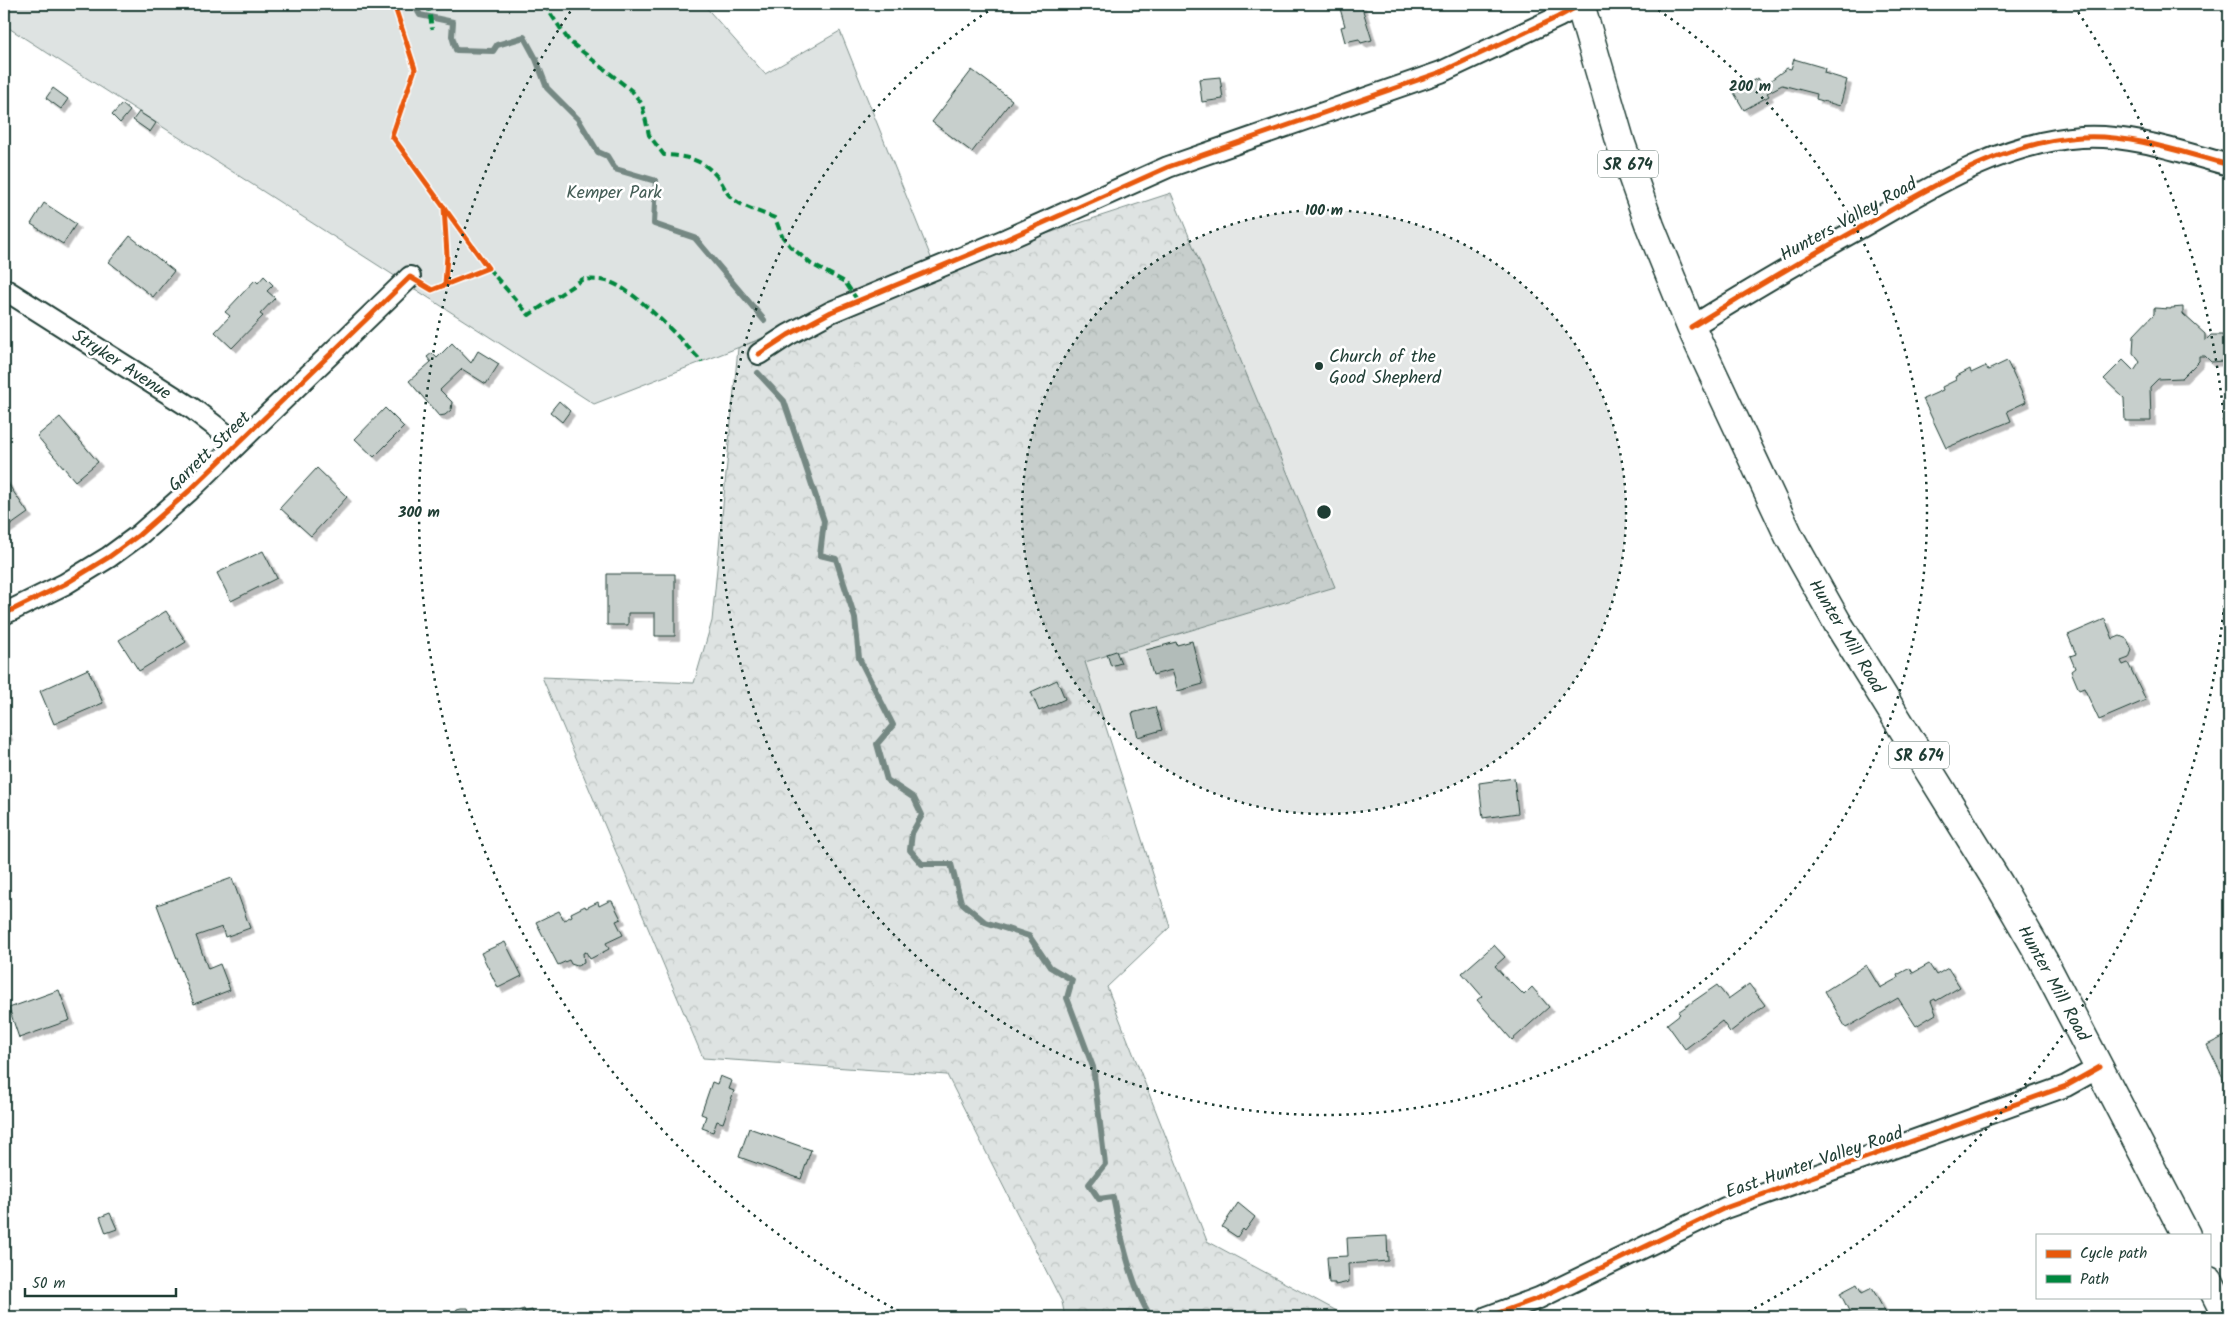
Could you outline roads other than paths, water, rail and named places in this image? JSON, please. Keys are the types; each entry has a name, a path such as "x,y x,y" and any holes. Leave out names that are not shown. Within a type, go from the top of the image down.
{"main road":[{"name":"Hunter Mill Road","path":"1580,4 1621,144 1650,226 1691,327 1750,456 1810,574 1837,622 1999,884 2043,960 2185,1234"},
{"path":"2210,1283 2227,1317"}],"street":[{"path":"759,354 831,312 1007,238 1127,184 1168,167 1441,72 1558,17 1580,4"},
{"name":"Hunters Valley Road","path":"1691,327 1746,293 1884,214 1989,158 2013,150 2048,141 2080,137 2107,137 2142,142 2229,164"},
{"name":"Garrett Street","path":"4,614 65,584 109,557 139,535 189,491 410,277"},
{"name":"Stryker Avenue","path":"4,289 193,409 238,443"},
{"name":"East Hunter Valley Road","path":"1487,1317 1539,1298 1725,1208 2066,1086 2100,1067"}],"waterway":[{"path":"414,4 420,15 453,22 452,36 456,50 493,51 497,45 524,37 536,59 547,88 578,119 598,152 607,156 615,169 656,181 654,224 695,238 764,320"},
{"path":"758,373 784,401 824,521 820,555 836,559 855,618 859,658 893,725 877,744 887,780 914,798 922,815 912,833 910,850 922,864 951,864 961,902 985,922 1029,936 1050,967 1072,980 1067,998 1093,1067 1105,1164 1089,1184 1099,1199 1113,1197 1132,1275 1151,1317"}],"place":[{"name":"Church of the Good Shepherd","path":"1319,366"}],"park label":[{"name":"Kemper Park","path":"614,192"}]}
